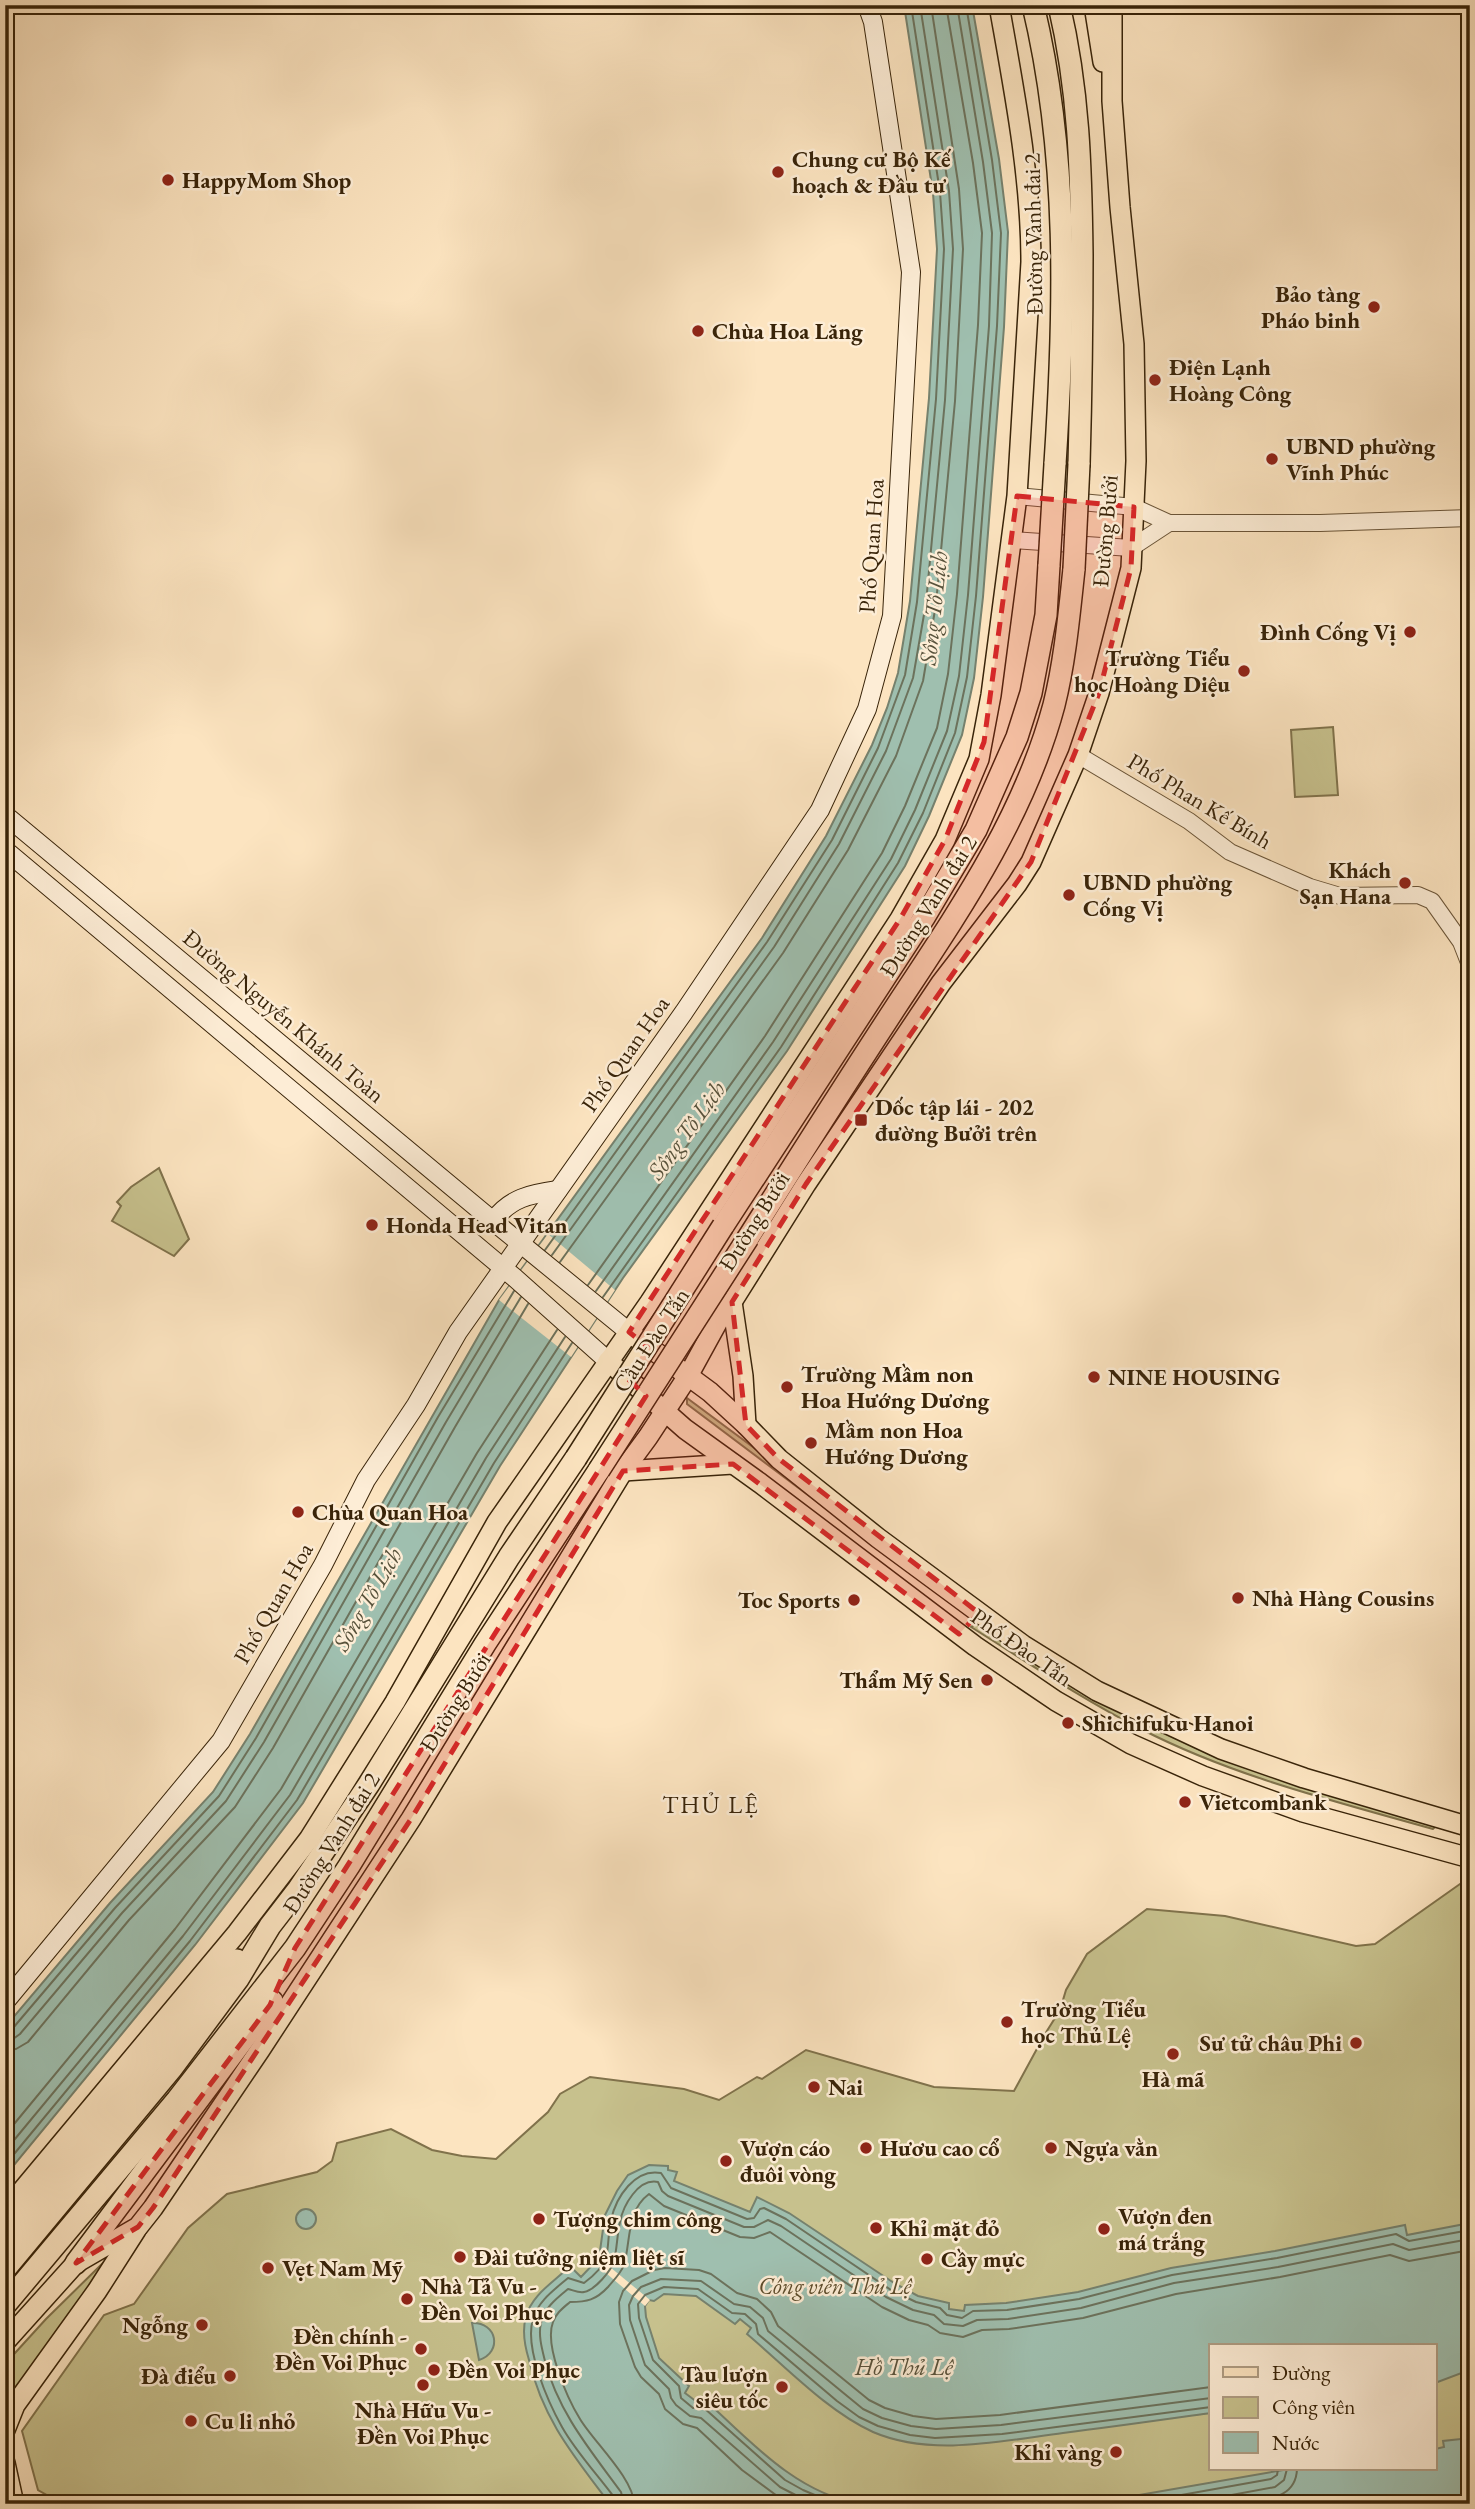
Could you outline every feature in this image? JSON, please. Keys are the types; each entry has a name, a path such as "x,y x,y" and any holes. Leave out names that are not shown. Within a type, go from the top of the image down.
{"highway":[{"name":"Đường Vành đai 2","path":"723,1226 925,916 976,830 1017,737 1031,693 1045,615 1062,319 1057,138 1033,5"},
{"name":"Đường Vành đai 2","path":"748,1238 966,901 1000,841 1039,752 1054,706 1066,643 1074,569 1082,348 1081,182 1076,92 1059,5"},
{"name":"Cầu Đào Tấn","path":"576,1458 723,1226"},
{"name":"Cầu Đào Tấn","path":"598,1470 748,1238"},
{"name":"Đường Vành đai 2","path":"5,2269 200,2032 238,1979 270,1926 297,1891 369,1784 509,1557 576,1458"},
{"name":"Đường Vành đai 2","path":"5,2305 177,2100 295,1948 363,1844 485,1644 598,1470"},
{"path":"5,2239 213,1986 270,1926"},
{"path":"76,2263 270,2005 295,1948"}],"main road":[{"name":"Phố Quan Hoa","path":"5,2002 221,1741 324,1565 366,1480 416,1405 458,1332 527,1248 558,1191 720,960 820,810 867,709 892,616 911,272 875,33 867,5"},
{"name":"Đường Bưởi","path":"5,2211 237,1933 309,1839 395,1702 497,1522 629,1332 900,919 958,812 984,742 1012,540 1017,496 1031,236 1019,124 999,5"},
{"name":"Đường Bưởi","path":"1094,5 1112,101"},
{"name":"Đường Bưởi","path":"5,2342 76,2263 138,2227 260,2050 411,1819 623,1471 665,1413 727,1308 806,1184 941,983 1017,884 1042,838 1078,755 1099,693 1131,568 1136,426 1134,344 1112,101 1112,5"},
{"name":"Đường Nguyễn Khánh Toàn","path":"5,815 629,1332"},
{"path":"5,850 508,1273 608,1362"},
{"path":"493,1221 502,1209 513,1201 536,1193 558,1191"},
{"path":"664,1279 680,1310 698,1320 727,1308 743,1376 746,1424"},
{"name":"Phố Đào Tấn","path":"629,1332 710,1392 779,1458 878,1538 1023,1645 1076,1679 1191,1737 1304,1778 1470,1827"},
{"name":"Phố Đào Tấn","path":"608,1362 665,1413 959,1634 1056,1701 1130,1744 1203,1776 1303,1812 1470,1858"},
{"path":"623,1471 733,1464"},
{"path":"959,1634 979,1613"},
{"path":"5,2430 15,2405 97,2291 138,2227"},
{"path":"5,2463 15,2504"}],"street":[{"path":"1017,496 1134,507 1168,523 1320,523 1470,518"},
{"path":"1012,540 1131,548 1168,523"},
{"name":"Phố Phan Kế Bính","path":"1078,755 1189,821 1230,852 1310,887 1340,896 1418,895 1432,901 1461,942 1470,965"}],"highlighted area":[{"path":"1017,496 1134,507 1131,568 1099,693 1031,862 806,1184 732,1302 746,1425 779,1459 979,1613 959,1634 733,1464 623,1471 411,1819 153,2208 138,2227 76,2263 270,2005 295,1948 646,1396 627,1378 647,1346 629,1332 900,919 945,840 984,742"}],"green space":[{"path":"1333,727 1338,795 1295,797 1291,730"},
{"path":"159,1168 189,1239 174,1256 112,1221 121,1206 117,1202 131,1187"},
{"path":"687,1398 945,1590 945,1598 687,1404"},
{"path":"980,1621 1103,1700 1435,1827 1433,1829 1284,1786 1176,1746 1097,1705 971,1627"},
{"name":"Công viên Thủ Lệ","path":"1460,1884 1470,1886 1470,2504 63,2504 38,2490 22,2431 104,2315 134,2304 188,2228 227,2194 317,2172 332,2161 337,2143 391,2129 432,2150 496,2159 548,2112 560,2094 590,2077 684,2089 719,2100 757,2077 762,2079 806,2050 934,2087 1014,2091 1060,2010 1066,1990 1087,1954 1147,1909 1225,1916 1356,1946 1375,1944"},
{"path":"109,2257 5,2414 5,2364"}],"water":[{"name":"Sông Tô Lịch","path":"904,5 972,5 999,159 1008,232 1004,327 974,678 962,735 929,816 905,866 787,1051 623,1278 500,1466 303,1803 195,1945 5,2176 5,2027 110,1903 213,1792 250,1734 499,1300 762,938 826,836 872,745 898,673 910,601 929,398 937,249 933,193"},
{"name":"Hồ Thủ Lệ","path":"649,2165 668,2166 668,2170 677,2172 674,2181 750,2212 757,2197 789,2213 894,2283 918,2296 949,2303 949,2309 964,2311 965,2305 1006,2303 1078,2292 1171,2268 1405,2225 1407,2235 1470,2223 1470,2367 1467,2371 1436,2383 1436,2344 1209,2344 1209,2413 991,2443 919,2444 895,2440 873,2432 839,2412 747,2334 751,2328 740,2319 735,2324 696,2296 664,2294 654,2301 649,2300 645,2306 646,2317 659,2358 689,2386 685,2393 697,2402 702,2397 755,2447 794,2477 837,2498 861,2504 610,2504 551,2419 535,2381 524,2333 529,2309 537,2296 567,2269 572,2268 581,2277 599,2258 605,2215 628,2175"},
{"path":"306,2209 313,2212 316,2219 313,2226 306,2229 299,2226 296,2219 299,2212"},
{"path":"472,2323 487,2327 494,2338 492,2351 479,2360"},
{"path":"1470,2438 1470,2504 1060,2504 1122,2498 1283,2470 1436,2470 1436,2449 1444,2447 1443,2441"}],"pier":[{"path":"548,1234 615,1290 571,1357 499,1300"},
{"path":"599,2258 650,2300 645,2306 594,2263"}],"place":[{"name":"Chung cư Bộ Kế hoạch & Đầu tư","path":"778,172"},
{"name":"HappyMom Shop","path":"168,180"},
{"name":"Bảo tàng Pháo binh","path":"1374,307"},
{"name":"Chùa Hoa Lăng","path":"698,331"},
{"name":"Điện Lạnh Hoàng Công","path":"1155,380"},
{"name":"UBND phường Vĩnh Phúc","path":"1272,459"},
{"name":"Đình Cống Vị","path":"1410,632"},
{"name":"Trường Tiểu học Hoàng Diệu","path":"1244,671"},
{"name":"Khách Sạn Hana","path":"1405,883"},
{"name":"UBND phường Cống Vị","path":"1069,895"},
{"name":"Dốc tập lái - 202 đường Bưởi trên","path":"861,1120"},
{"name":"Honda Head Vitan","path":"372,1225"},
{"name":"NINE HOUSING","path":"1094,1377"},
{"name":"Trường Mầm non Hoa Hướng Dương","path":"787,1387"},
{"name":"Mầm non Hoa Hướng Dương","path":"811,1443"},
{"name":"Chùa Quan Hoa","path":"298,1512"},
{"name":"Nhà Hàng Cousins","path":"1238,1598"},
{"name":"Toc Sports","path":"854,1600"},
{"name":"Thẩm Mỹ Sen","path":"987,1680"},
{"name":"Shichifuku Hanoi","path":"1068,1723"},
{"name":"Vietcombank","path":"1185,1802"},
{"name":"Trường Tiểu học Thủ Lệ","path":"1007,2022"},
{"name":"Sư tử châu Phi","path":"1356,2043"},
{"name":"Hà mã","path":"1173,2054"},
{"name":"Nai","path":"814,2087"},
{"name":"Hươu cao cổ","path":"866,2148"},
{"name":"Ngựa vằn","path":"1051,2148"},
{"name":"Vượn cáo đuôi vòng","path":"726,2161"},
{"name":"Tượng chim công","path":"539,2219"},
{"name":"Khỉ mặt đỏ","path":"876,2228"},
{"name":"Vượn đen má trắng","path":"1104,2229"},
{"name":"Đài tưởng niệm liệt sĩ","path":"460,2257"},
{"name":"Cầy mực","path":"927,2259"},
{"name":"Vẹt Nam Mỹ","path":"268,2268"},
{"name":"Nhà Tả Vu - Đền Voi Phục","path":"407,2299"},
{"name":"Ngỗng","path":"202,2325"},
{"name":"Đền chính - Đền Voi Phục","path":"421,2349"},
{"name":"Đền Voi Phục","path":"434,2370"},
{"name":"Đà điểu","path":"230,2376"},
{"name":"Nhà Hữu Vu - Đền Voi Phục","path":"423,2385"},
{"name":"Tàu lượn siêu tốc","path":"782,2387"},
{"name":"Cu li nhỏ","path":"191,2421"},
{"name":"Khỉ vàng","path":"1116,2452"}],"district":[{"name":"THỦ LỆ","path":"711,1804"}]}
